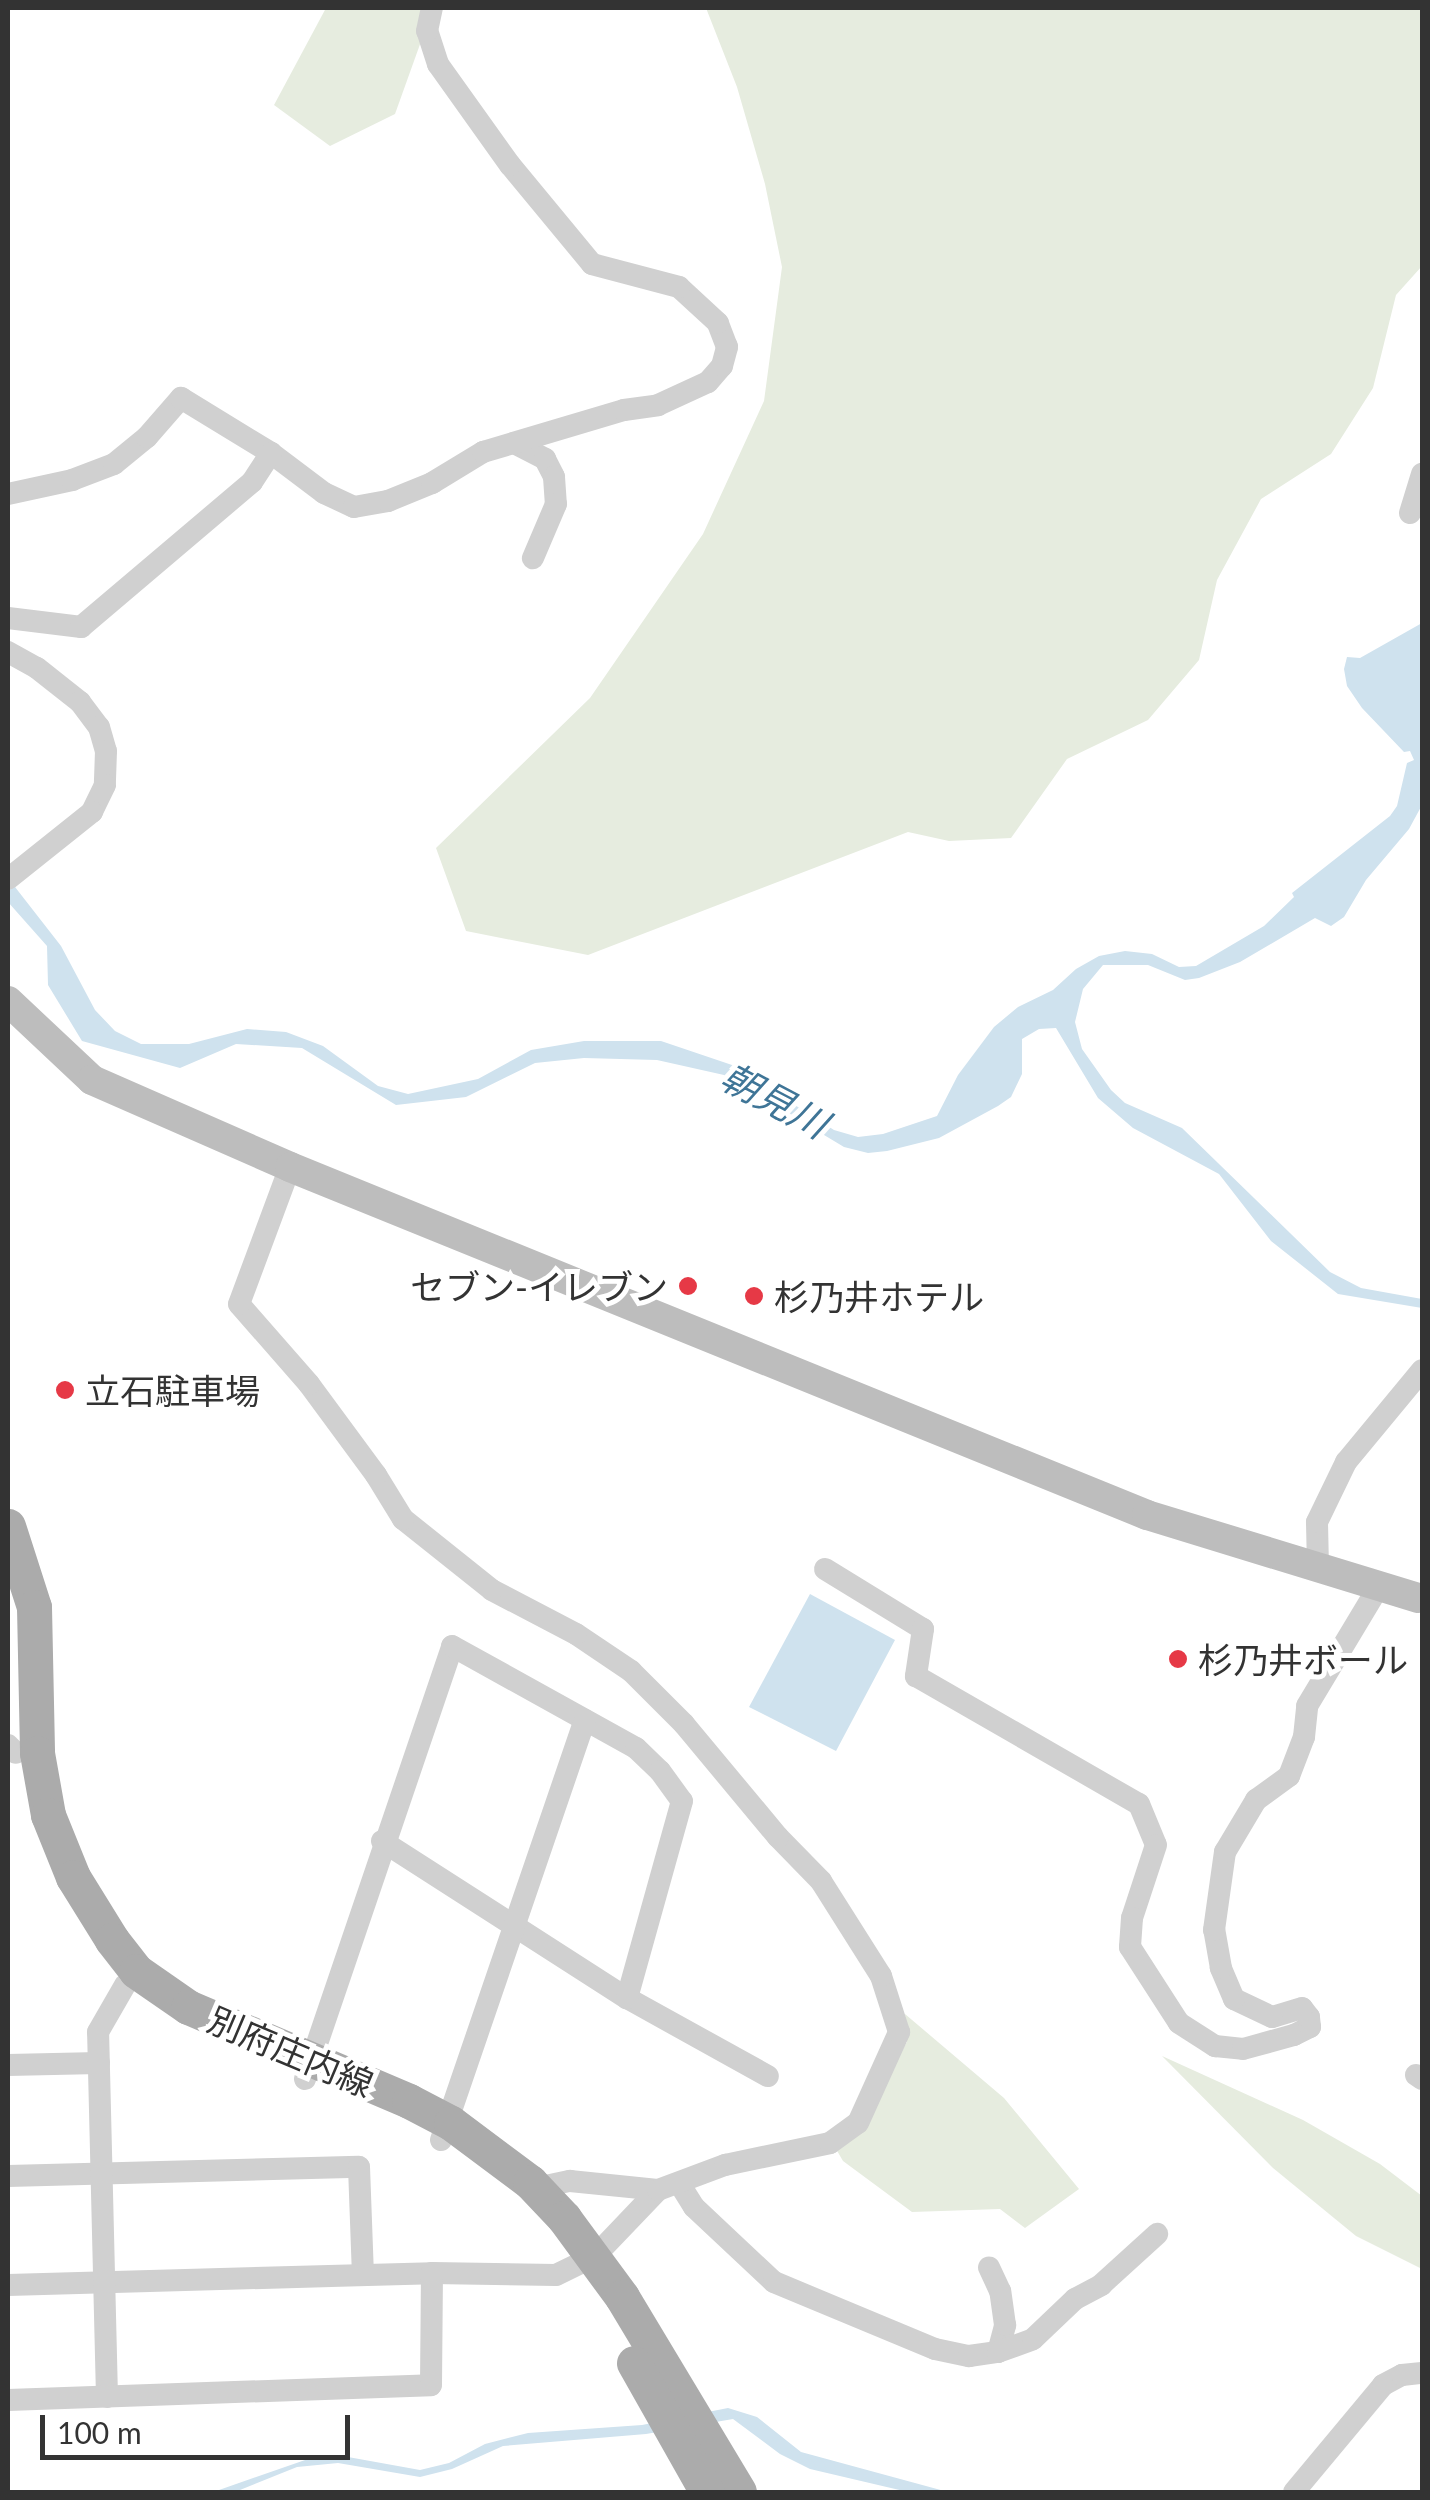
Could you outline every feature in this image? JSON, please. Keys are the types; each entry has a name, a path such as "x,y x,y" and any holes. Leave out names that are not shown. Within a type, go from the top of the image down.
{"main road":[{"name":"別府庄内線","path":"8,1526 34,1607 40,1786 73,1876 124,1955 160,1990 216,2022 308,2070 446,2132 536,2188 586,2262 715,2488"},
{"name":"別府庄内線","path":"8,1580 19,1648 12,1749 29,1828 74,1919 125,1985 180,2024 308,2070"},
{"name":"別府庄内線","path":"446,2132 586,2262"}],"street":[{"path":"8,494 72,480 114,464 147,437 181,398 271,453 324,493 354,506 388,501 432,483 483,452 691,392 722,366 727,347 718,323 679,287 592,264 510,166 438,64 426,31 432,8"},
{"path":"514,442 544,458 554,477 556,504 533,558"},
{"path":"8,618 81,628 252,482 271,453"},
{"path":"1410,512 1422,474"},
{"path":"8,652 37,668 80,702 104,739 105,784 92,812 8,879"},
{"path":"8,1001 92,1080 290,1168 1118,1504 1421,1598"},
{"path":"8,2286 363,2275 556,2275 586,2262 669,2186 725,2165 830,2143 858,2123 899,2032 881,1976 821,1881 778,1837 684,1724 631,1670 576,1634 492,1590 402,1520 376,1475 309,1384 239,1304 290,1168"},
{"path":"1318,1567 1317,1522 1346,1462 1422,1370"},
{"path":"825,1569 923,1629 916,1676 1139,1804 1156,1845 1132,1918 1130,1948 1180,2023 1216,2046 1244,2049 1294,2036 1310,2027 1302,2008 1272,2016 1234,1998 1220,1968 1214,1930 1225,1852 1256,1800 1288,1776 1304,1737 1308,1706 1379,1586"},
{"path":"308,2070 382,1841 452,1646 636,1748 660,1771 682,1801 627,1998"},
{"path":"446,2132 584,1720"},
{"path":"382,1841 627,1998 768,2076"},
{"path":"106,2398 98,2032 125,1985"},
{"path":"8,2065 99,2062"},
{"path":"8,2176 359,2166 363,2275"},
{"path":"536,2188 570,2181 669,2186 774,2282 934,2348 968,2356 998,2352 1033,2339 1158,2234"},
{"path":"990,2267 1000,2291 1005,2324 998,2352"},
{"path":"8,2400 431,2384 432,2274"},
{"path":"1294,2492 1383,2385 1402,2375 1422,2374"}],"shaded area":[{"path":"326,8 433,8 395,114 330,146 274,105"},
{"path":"706,8 1422,8 1422,266 1396,295 1373,388 1331,454 1261,499 1217,580 1199,660 1148,720 1067,759 1011,838 949,841 908,832 588,955 466,931 436,848 590,698 703,534 764,401 782,267 765,184 737,87"},
{"path":"905,2014 1004,2098 1079,2189 1025,2228 1000,2209 912,2212 843,2161 836,2149 907,2042"},
{"path":"1162,2056 1303,2120 1380,2164 1422,2196 1422,2269 1356,2236 1273,2168"}],"water":[{"name":"朝見川","path":"1422,623 1422,805 1409,829 1366,880 1344,917 1331,926 1315,918 1240,962 1199,978 1185,980 1148,965 1103,965 1083,989 1075,1022 1082,1049 1111,1090 1125,1103 1182,1128 1330,1272 1361,1288 1422,1299 1422,1308 1338,1294 1271,1241 1219,1174 1133,1128 1098,1098 1056,1028 1039,1029 1022,1039 1022,1074 1011,1097 939,1138 887,1151 868,1153 844,1147 724,1075 657,1060 584,1058 535,1063 466,1097 396,1105 302,1048 236,1044 180,1068 82,1041 48,985 47,946 8,902 8,878 61,946 95,1010 115,1031 141,1044 189,1044 247,1029 286,1032 323,1046 378,1086 408,1094 478,1079 531,1050 584,1041 661,1041 732,1065 834,1130 858,1137 883,1134 937,1116 958,1075 994,1027 1018,1007 1053,990 1076,969 1099,956 1125,951 1152,954 1179,967 1196,966 1264,926 1294,897 1292,893 1390,816 1397,806 1407,763 1414,760 1410,751 1404,752 1362,708 1347,686 1344,669 1347,657 1360,658"},
{"path":"810,1594 895,1640 836,1751 749,1707"},
{"path":"728,2408 757,2417 801,2452 948,2492 908,2492 810,2469 780,2454 733,2419 646,2434 503,2446 452,2469 420,2477 338,2463 297,2467 235,2492 148,2492 219,2490 308,2459 348,2457 420,2470 449,2463 485,2444 528,2433 642,2425"}],"place":[{"name":"セブン-イレブン","path":"688,1286"},
{"name":"杉乃井ホテル","path":"754,1296"},
{"name":"立石駐車場","path":"65,1390"},
{"name":"杉乃井ボール","path":"1178,1659"}]}
